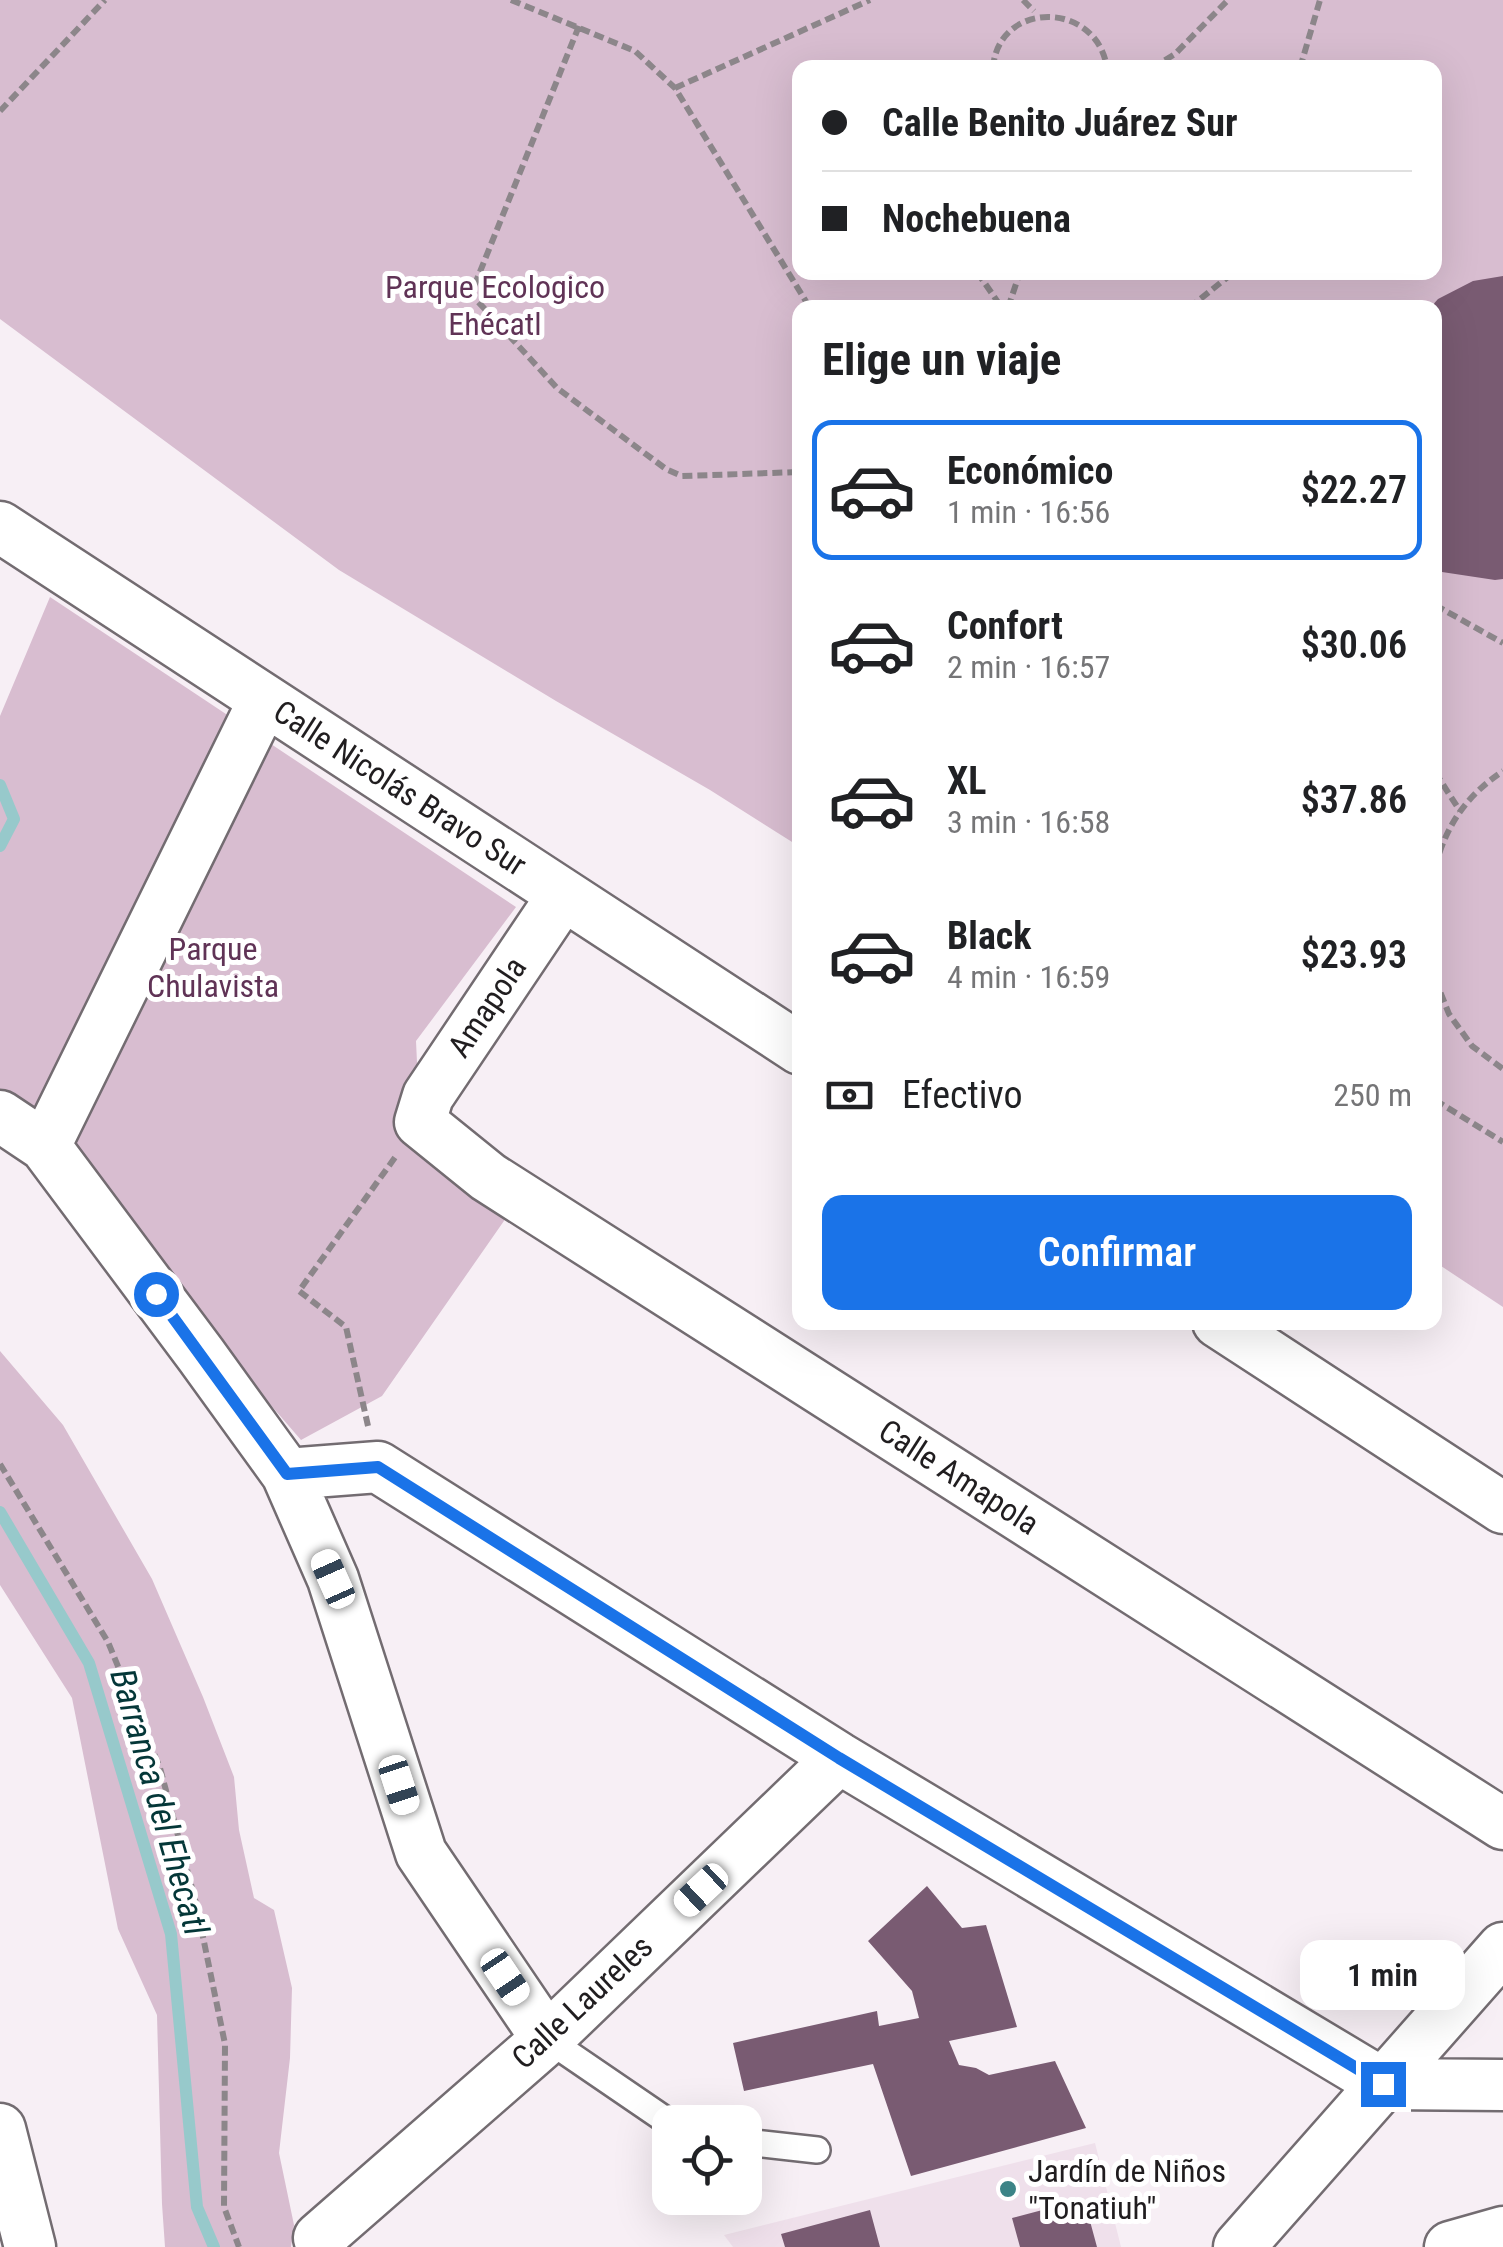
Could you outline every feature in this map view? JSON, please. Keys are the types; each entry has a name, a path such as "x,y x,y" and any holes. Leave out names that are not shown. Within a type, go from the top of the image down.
{"street":[{"name":"Calle Nicolás Bravo Sur","path":"0,527 792,1044"},
{"path":"46,1146 264,700"},
{"name":"Amapola","path":"420,1122 428,1096 563,894"},
{"path":"0,1116 46,1146 287,1474 333,1579 421,1853 547,2038"},
{"name":"Calle Amapola","path":"420,1122 488,1176 1503,1824"},
{"path":"1230,1330 1503,1508"},
{"path":"287,1474 378,1467 839,1758 1383,2084 1503,2085"},
{"name":"Calle Laureles","path":"319,2238 547,2038 839,1758"},
{"path":"1239,2247 1503,1948"},
{"path":"0,2129 30,2247"},
{"path":"1450,2247 1503,2232"}],"lane":[{"path":"547,2038 652,2111"},
{"path":"762,2144 817,2150"}],"path":[{"path":"0,111 105,0"},
{"path":"511,0 635,51 676,88 792,278"},
{"path":"676,88 870,0"},
{"path":"1023,0 1034,12"},
{"path":"1165,60 1228,0"},
{"path":"1302,60 1320,0"},
{"path":"994,60 1005,31 1018,19 1052,9 1070,12 1085,21 1097,34 1106,60"},
{"path":"580,26 471,294 556,388 666,469 682,476 792,472"},
{"path":"983,280 1000,300"},
{"path":"1200,300 1224,280"},
{"path":"1442,609 1503,644"},
{"path":"1442,848 1460,811 1503,772"},
{"path":"1442,783 1460,811"},
{"path":"1442,996 1449,1014 1472,1046 1503,1070"},
{"path":"1442,1104 1503,1142"},
{"path":"378,1467 346,1326 299,1291 420,1122"},
{"path":"0,1464 108,1642 160,1768 196,1903 225,2044 224,2207 239,2247"}],"shaded area":[{"name":"Jardín de Niños \"Tonatiuh\"","path":"1095,2143 1121,2247 733,2247 724,2235"}],"green space":[{"name":"Parque Ecologico Ehécatl","path":"0,0 1503,0 1503,1307 1442,1267 1442,300 792,300 792,842 339,570 0,319"},
{"name":"Parque Chulavista","path":"50,597 516,907 416,1041 421,1148 506,1218 382,1396 301,1440 164,1282 48,1133 0,1142 0,716"},
{"path":"0,1351 63,1425 152,1579 234,1777 239,1830 254,1898 274,1910 292,1988 290,2058 279,2153 294,2225 291,2247 165,2247 157,2015 118,1929 72,1698 0,1585"}],"building":[{"path":"1503,276 1503,579 1495,580 1442,572 1442,300 1437,300 1473,281"},
{"path":"927,1886 962,1928 986,1925 1017,2027 949,2041 959,2065 989,2075 1055,2061 1086,2128 911,2176 873,2064 744,2091 733,2043 877,2011 879,2026 919,2018 912,1991 868,1941"},
{"path":"1084,2199 1097,2247 1020,2247 1012,2218"},
{"path":"870,2210 880,2247 785,2247 781,2234"}],"waterway":[{"name":"Barranca del Ehecatl","path":"0,785 14,819 0,846"},
{"name":"Barranca del Ehecatl","path":"0,1512 89,1663 171,1934 197,2207 214,2247"}],"place":[{"name":"Jardín de Niños \"Tonatiuh\"","path":"1008,2189"}],"route":[{"path":"156,1294 287,1474 378,1467 839,1758 1383,2084"}]}
